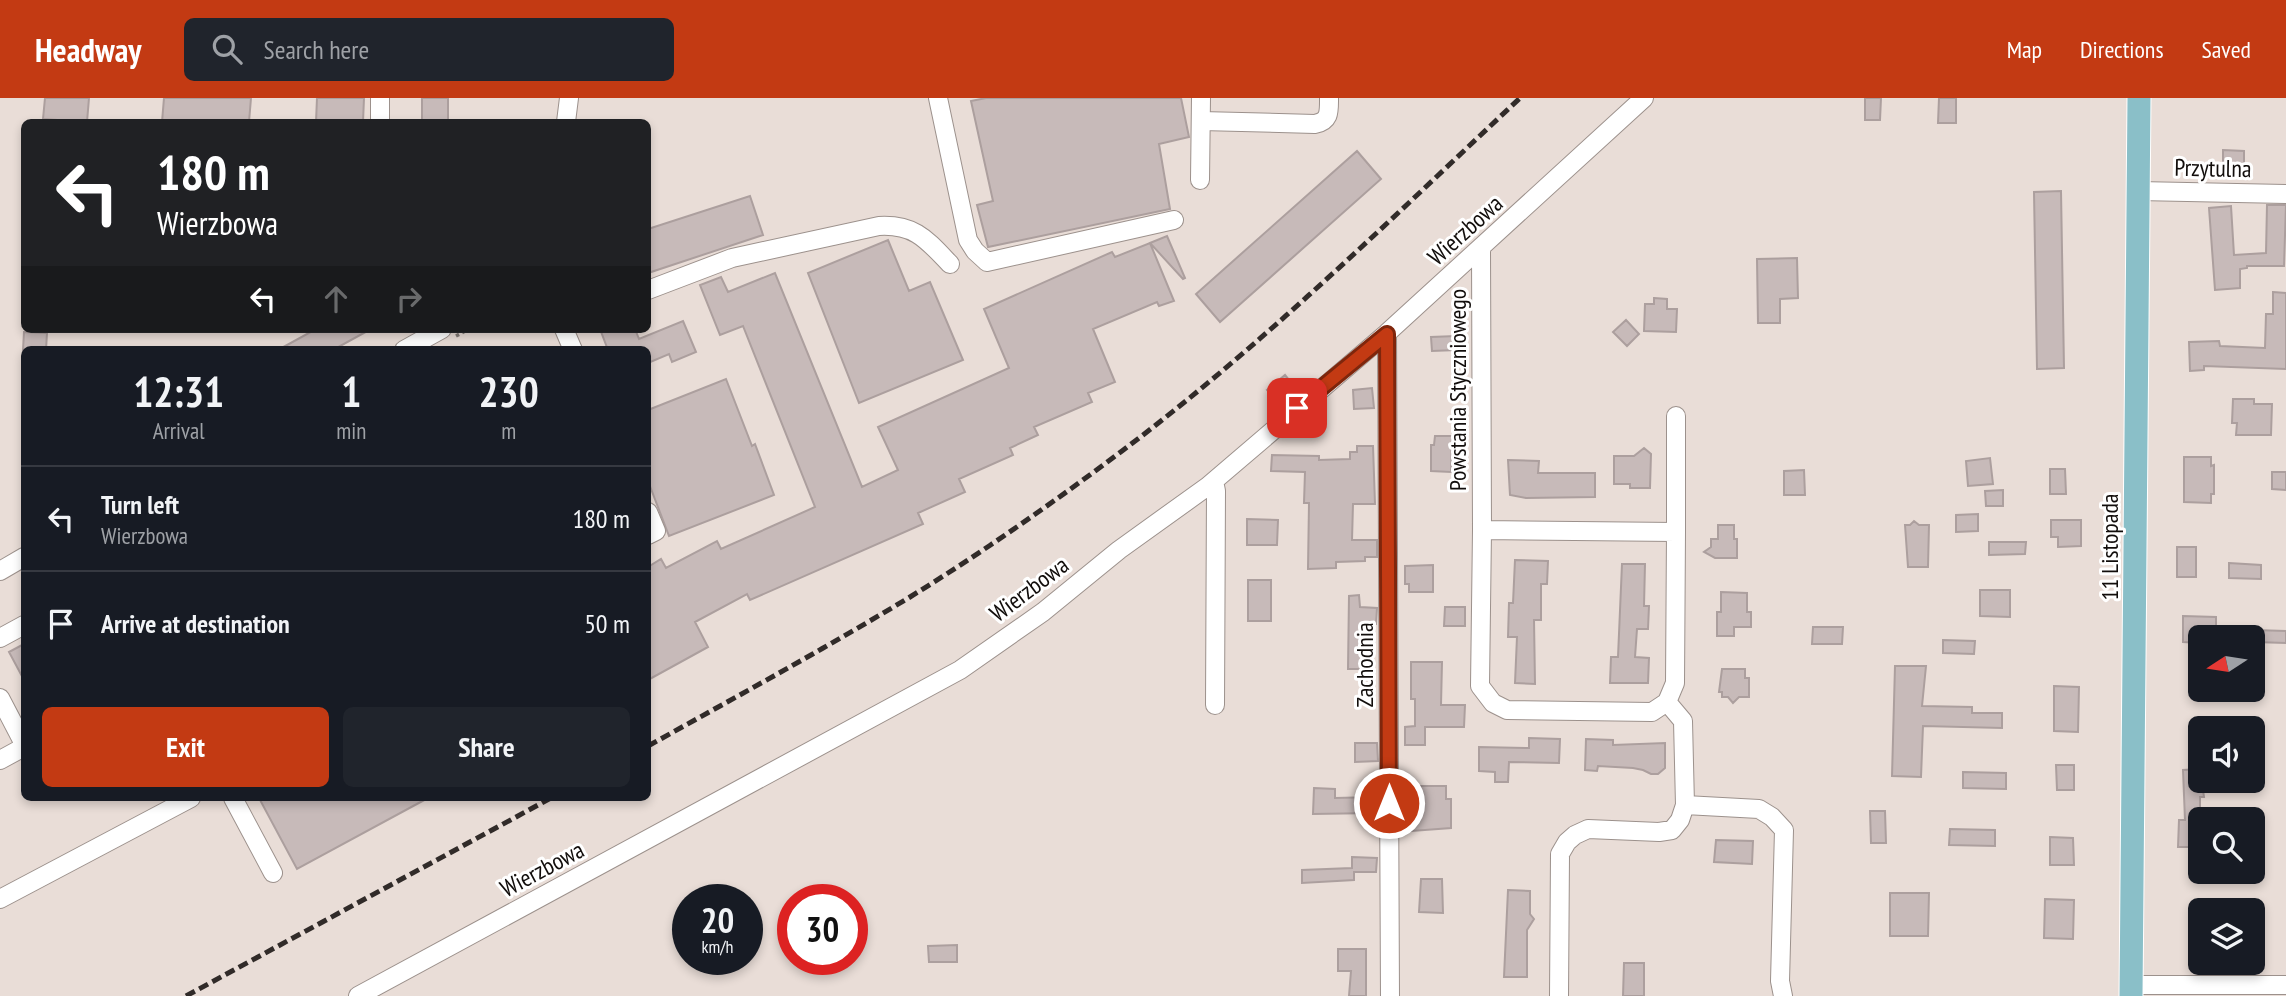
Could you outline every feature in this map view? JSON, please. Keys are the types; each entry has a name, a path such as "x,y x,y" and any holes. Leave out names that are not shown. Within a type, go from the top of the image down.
{"main road":[{"name":"11 Listopada","path":"2131,990 2139,98"}],"street":[{"path":"380,98 380,119"},
{"path":"566,119 569,98"},
{"path":"937,98 968,240 987,262 1174,220"},
{"path":"1200,180 1201,98"},
{"path":"1201,121 1315,124 1324,122 1328,117 1329,98"},
{"name":"Wierzbowa","path":"358,996 960,670 1043,612 1119,550 1214,481 1387,334 1644,98"},
{"name":"Przytulna","path":"2138,191 2286,194"},
{"path":"651,289 732,258 880,226 898,225 922,235 950,264"},
{"name":"Powstania Styczniowego","path":"1481,250 1480,686 1493,703 1507,710 1652,712 1667,702"},
{"path":"411,346 435,333"},
{"name":"Zachodnia","path":"1387,334 1390,996"},
{"path":"1559,996 1560,854 1567,842 1588,829 1672,830 1680,820 1685,805 1683,721 1667,702 1675,683 1675,416"},
{"path":"1214,481 1215,705"},
{"path":"651,519 656,531 651,534"},
{"path":"1482,530 1676,532"},
{"path":"0,570 21,559"},
{"path":"0,638 21,627"},
{"path":"0,698 21,740"},
{"path":"0,760 21,748"},
{"path":"0,899 185,801"},
{"path":"235,801 273,873"},
{"path":"1685,805 1759,809 1772,817 1784,830 1780,981 1783,996"},
{"path":"2131,990 2286,985"}],"building":[{"path":"45,98 89,98 87,119 43,119"},
{"path":"164,98 251,98 249,119 162,119"},
{"path":"317,98 364,98 363,119 316,119"},
{"path":"422,98 448,98 448,119 422,119"},
{"path":"986,98 1181,98 1189,137 1159,144 1170,209 988,247 977,205 993,201 971,101"},
{"path":"1865,98 1881,98 1880,120 1865,120"},
{"path":"1939,98 1956,98 1956,123 1938,123"},
{"path":"2223,150 2244,151 2244,174 2223,173"},
{"path":"1357,151 1381,179 1220,322 1196,294"},
{"path":"2061,191 2064,368 2037,369 2034,192"},
{"path":"750,196 763,235 651,272 651,228"},
{"path":"2267,205 2286,205 2284,266 2247,266 2240,269 2240,288 2215,290 2209,208 2231,206 2234,255 2266,253"},
{"path":"1167,236 1185,278 1183,279 1150,243"},
{"path":"888,240 909,291 930,282 963,360 859,403 808,273"},
{"path":"1150,243 1174,301 1159,306 1157,302 1093,329 1115,382 1088,393 1092,402 1034,427 1038,435 1010,448 1013,455 959,479 965,492 918,513 923,524 750,600 747,594 695,622 708,647 651,678 651,565 661,559 666,568 717,541 721,549 815,507 743,326 720,335 700,285 721,277 728,292 775,273 862,487 898,470 878,427 1009,368 984,309 1112,252 1115,257"},
{"path":"1797,258 1798,298 1780,299 1780,323 1758,323 1757,259"},
{"path":"2273,292 2286,293 2286,369 2204,366 2204,370 2190,371 2189,342 2219,341 2220,346 2265,348 2266,314 2273,314"},
{"path":"1654,298 1667,299 1667,309 1677,309 1676,332 1644,331 1645,304 1654,304"},
{"path":"1626,320 1639,334 1627,346 1613,332"},
{"path":"683,321 696,352 672,362 669,354 651,362 651,346 606,346 602,333 637,333 639,339"},
{"path":"24,333 47,333 46,346 23,346"},
{"path":"309,333 364,333 340,346 285,346"},
{"path":"1456,336 1457,350 1432,351 1431,337"},
{"path":"1285,375 1298,391 1280,406 1267,390"},
{"path":"726,379 774,495 669,536 651,489 651,409"},
{"path":"1372,388 1374,408 1354,409 1353,390"},
{"path":"2233,399 2254,399 2254,404 2272,404 2271,435 2236,435 2237,423 2232,423"},
{"path":"1435,436 1452,436 1451,472 1431,471 1431,445 1434,445"},
{"path":"1357,446 1373,446 1375,504 1353,504 1352,540 1377,540 1377,557 1365,557 1365,561 1336,562 1336,568 1308,569 1309,503 1304,503 1305,472 1271,471 1272,455 1319,456 1319,460 1350,459 1350,452 1357,452"},
{"path":"1644,448 1651,454 1650,488 1630,488 1630,484 1614,484 1614,456 1634,456"},
{"path":"2184,457 2211,457 2211,466 2214,465 2214,494 2211,494 2211,503 2184,502"},
{"path":"1990,458 1993,484 1968,486 1966,461"},
{"path":"1508,460 1539,461 1538,473 1595,473 1595,497 1526,498 1510,495"},
{"path":"2050,469 2065,469 2066,494 2050,494"},
{"path":"1804,470 1805,495 1784,495 1784,471"},
{"path":"2272,472 2286,472 2286,490 2272,489"},
{"path":"2003,490 2003,506 1986,506 1985,491"},
{"path":"1978,514 1978,531 1956,532 1956,515"},
{"path":"1247,519 1278,520 1277,545 1247,545"},
{"path":"2051,520 2081,520 2081,546 2058,547 2058,537 2051,537"},
{"path":"1914,521 1919,525 1929,525 1928,567 1908,567 1905,525"},
{"path":"1718,525 1734,525 1737,558 1715,558 1704,552 1711,547 1711,539 1718,539"},
{"path":"1989,542 2026,542 2025,554 1989,555"},
{"path":"2177,547 2196,547 2196,577 2177,577"},
{"path":"1515,560 1548,561 1547,584 1541,584 1541,620 1534,620 1535,684 1515,683 1517,637 1508,637"},
{"path":"2229,563 2261,565 2261,579 2229,578"},
{"path":"1622,564 1645,564 1644,606 1649,606 1648,629 1637,629 1635,657 1649,658 1648,683 1610,683 1611,657 1618,657"},
{"path":"1433,565 1433,592 1409,592 1409,584 1405,584 1405,566"},
{"path":"1248,580 1271,580 1271,621 1248,621"},
{"path":"1980,590 2010,590 2010,617 1980,616"},
{"path":"1721,592 1747,593 1747,612 1751,612 1751,627 1734,627 1734,636 1717,636 1717,612 1721,612"},
{"path":"1359,595 1360,607 1377,608 1376,624 1361,624 1363,669 1348,669 1349,596"},
{"path":"1445,607 1465,607 1465,626 1444,626"},
{"path":"2183,616 2216,617 2216,625 2188,625 2188,642 2183,642"},
{"path":"1813,627 1843,627 1842,644 1812,644"},
{"path":"2265,630 2286,631 2286,643 2265,642"},
{"path":"1943,640 1975,641 1974,654 1943,653"},
{"path":"21,646 21,674 9,652"},
{"path":"1411,662 1442,662 1441,705 1465,705 1464,727 1425,727 1425,745 1405,745 1405,727 1415,726 1415,699 1411,699"},
{"path":"1895,666 1926,666 1922,706 1972,707 1972,713 2002,713 2002,728 1923,726 1921,777 1892,776"},
{"path":"1722,669 1745,669 1745,678 1749,678 1749,697 1739,697 1733,703 1728,697 1722,697 1722,692 1719,692"},
{"path":"2054,686 2079,687 2078,732 2054,731"},
{"path":"1529,738 1560,739 1559,763 1509,762 1508,782 1495,782 1495,772 1479,771 1479,747 1529,748"},
{"path":"1586,739 1613,740 1613,745 1665,743 1665,768 1658,774 1633,768 1598,766 1597,771 1585,770"},
{"path":"1355,743 1377,743 1378,761 1355,762"},
{"path":"2056,765 2074,765 2074,790 2057,790"},
{"path":"2183,770 2188,770 2188,793 2203,793 2204,797 2200,797 2200,807 2188,807 2188,847 2178,847 2179,820 2185,820"},
{"path":"1963,772 2006,773 2006,789 1963,788"},
{"path":"1417,786 1446,786 1446,799 1451,799 1451,828 1412,831 1412,809 1417,809"},
{"path":"1314,788 1335,789 1335,798 1375,797 1375,813 1313,814"},
{"path":"261,801 422,801 297,869"},
{"path":"1870,811 1885,811 1886,843 1871,843"},
{"path":"1950,829 1995,830 1995,846 1949,845"},
{"path":"2050,837 2073,838 2074,865 2050,865"},
{"path":"1716,840 1753,841 1752,864 1714,862"},
{"path":"1352,857 1377,858 1376,872 1354,872 1354,880 1302,883 1302,870 1352,868"},
{"path":"1421,879 1442,879 1443,913 1419,912"},
{"path":"1508,890 1530,891 1530,914 1534,919 1527,930 1527,977 1504,977"},
{"path":"1890,893 1929,893 1928,936 1890,936"},
{"path":"2045,899 2074,900 2073,939 2044,938"},
{"path":"957,945 957,962 929,962 928,946"},
{"path":"1338,949 1366,949 1366,996 1349,996 1351,971 1338,971"},
{"path":"1624,963 1644,963 1644,996 1623,996"}],"railway":[{"path":"651,744 910,597 1096,470 1226,368 1375,235 1520,98"},
{"path":"186,996 545,801"}],"route":[{"path":"1297,408 1387,334 1389,803"}]}
